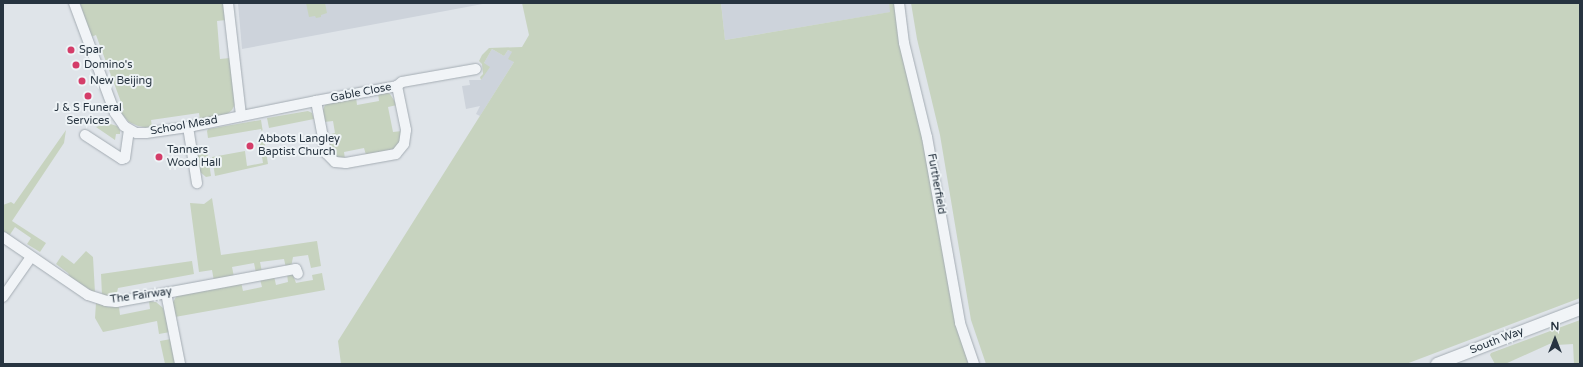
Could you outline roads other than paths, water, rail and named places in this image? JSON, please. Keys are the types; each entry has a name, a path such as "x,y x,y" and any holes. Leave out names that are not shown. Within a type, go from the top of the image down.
{"street":[{"path":"74,3 115,113 121,123 129,130 125,158 122,159 85,135"},
{"path":"228,3 241,116"},
{"name":"Furtherfield","path":"899,3 904,43 928,137 960,323 974,364"},
{"path":"397,86 402,82 476,69"},
{"name":"Gable Close","path":"241,116 316,101 397,86 406,130 406,138 401,150 396,154 341,164 331,160 326,153 316,101"},
{"name":"School Mead","path":"129,130 136,133 146,133 188,127 241,116"},
{"path":"188,127 198,183"},
{"name":"The Fairway","path":"3,237 88,295 99,300 116,302 297,268"},
{"path":"3,297 31,257"},
{"path":"166,293 180,364"},
{"name":"South Way","path":"1437,364 1580,309"}],"place":[{"name":"Spar","path":"71,50"},
{"name":"Domino's","path":"76,65"},
{"name":"New Beijing","path":"82,81"},
{"name":"J & S Funeral Services","path":"88,96"},
{"name":"Abbots Langley Baptist Church","path":"250,146"},
{"name":"Tanners Wood Hall","path":"159,157"}]}
